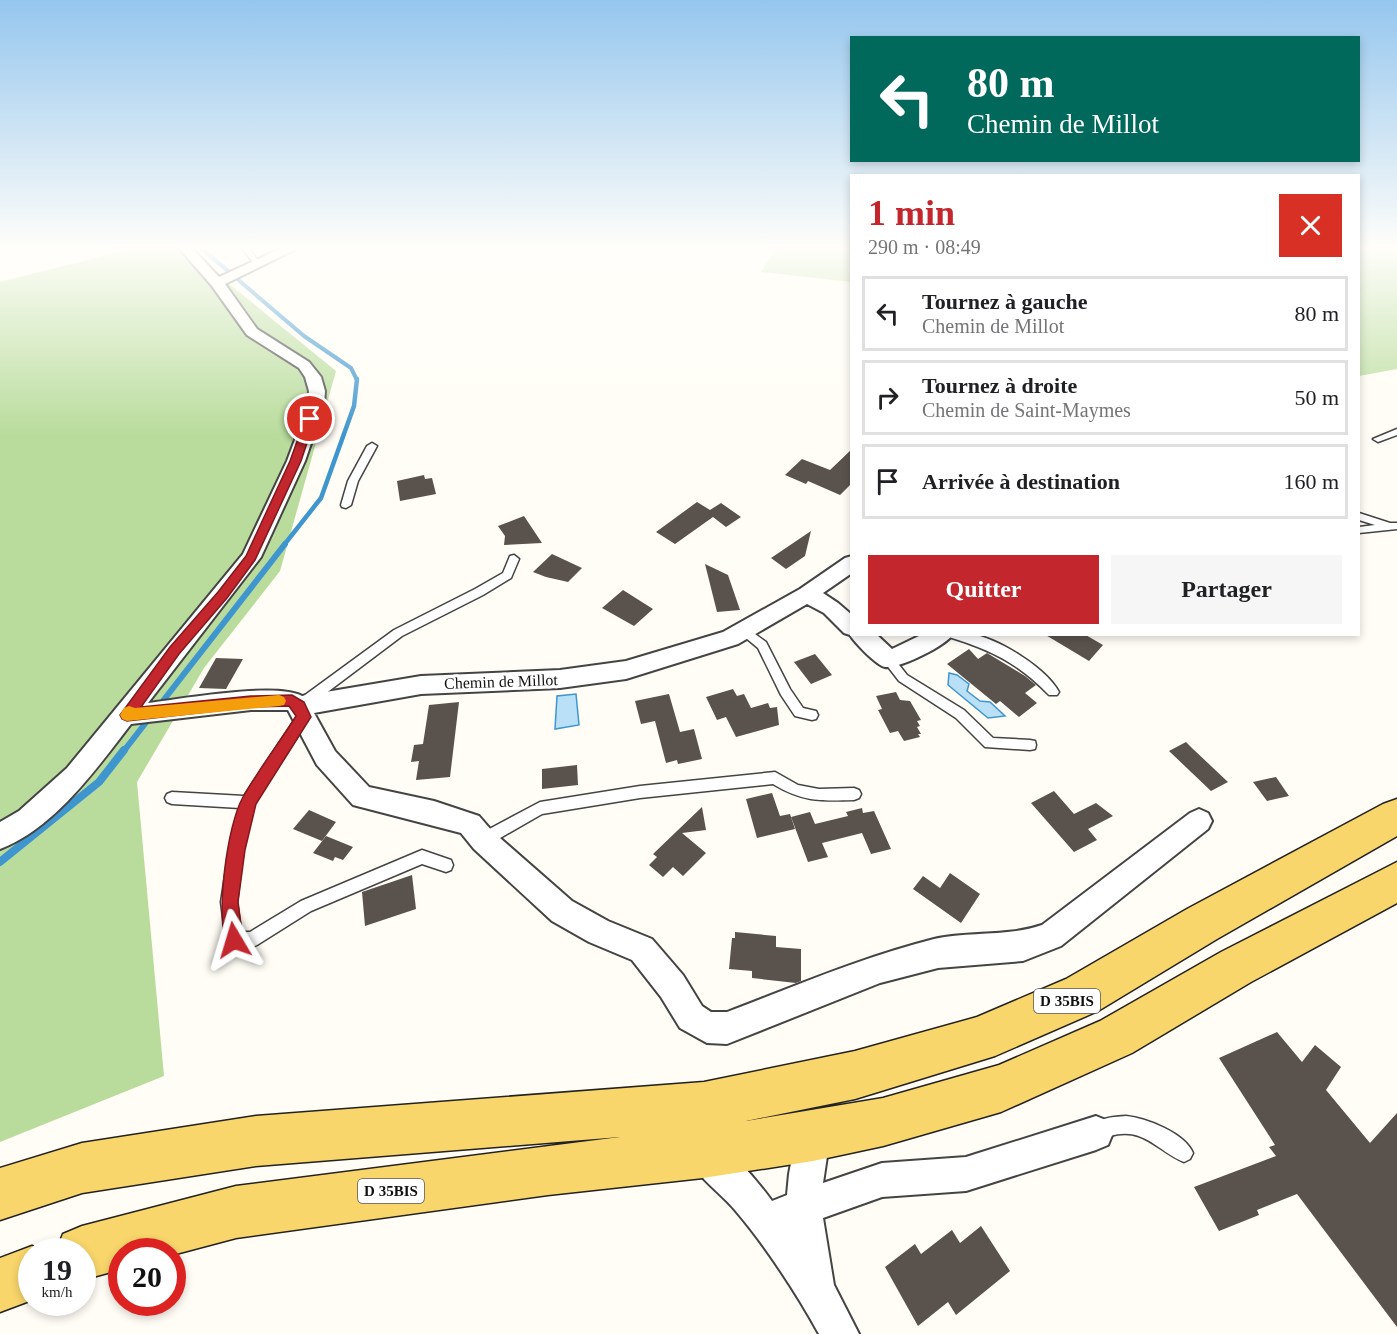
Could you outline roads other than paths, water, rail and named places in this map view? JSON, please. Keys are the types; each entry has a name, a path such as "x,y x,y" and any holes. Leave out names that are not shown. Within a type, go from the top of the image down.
{"main road":[{"name":"D 35BIS","path":"0,1194 82,1168 255,1141 704,1106 855,1075 979,1041 1082,994 1202,924 1397,816"},
{"name":"D 35BIS","path":"96,1249 236,1212 548,1170 703,1153 813,1136 883,1122 1012,1083 1116,1037 1236,967 1397,881"},
{"path":"0,1285 18,1278"}],"street":[{"path":"0,837 28,819 76,776 136,714 175,650 223,595 251,557 296,461 316,405 317,391 313,377 304,365 252,332 240,310"},
{"name":"Chemin de Millot","path":"136,714 292,700 301,711 421,685 560,679 626,670 679,656 730,638 807,594 850,563"},
{"path":"807,594 831,608 850,625"},
{"path":"863,636 888,659 912,651 938,636"},
{"path":"301,711 326,758 362,797 434,813 470,824 483,840 562,911 599,932 642,949 672,986 691,1017 707,1027 727,1028 880,968 938,953 1023,946 1051,936 1199,821"},
{"path":"765,1221 882,1180 966,1174 1096,1133"},
{"path":"813,1136 806,1174 804,1208 815,1289"},
{"path":"703,1153 748,1198 815,1289 840,1334"}],"lane":[{"path":"1378,439 1397,432"},
{"path":"346,505 352,481 372,446"},
{"path":"1360,516 1392,526"},
{"path":"1360,530 1392,526"},
{"path":"446,865 422,857 306,906 252,940 234,940 229,902 236,850 248,802 301,711 398,633 479,592 507,574 514,559"},
{"path":"744,630 762,645 785,693 799,712 812,715"},
{"path":"962,636 976,639 1008,654 1053,692"},
{"path":"888,659 903,678 960,714 990,742 1030,745"},
{"path":"483,840 540,808 640,792 775,778 795,790 819,795 854,794"},
{"path":"172,798 248,802"},
{"path":"1096,1133 1102,1128 1127,1124 1144,1126 1184,1153"}],"water":[{"path":"949,673 957,675 969,684 967,691 980,701 990,702 1005,716 988,718 948,685"},
{"path":"576,694 579,725 555,729 557,696"}],"waterway":[{"path":"274,310 304,336 351,368 357,380"},
{"path":"284,545 321,498 354,406 357,380"},
{"path":"159,706 285,544"},
{"path":"123,752 151,716"},
{"path":"0,862 99,782 124,750"}]}
